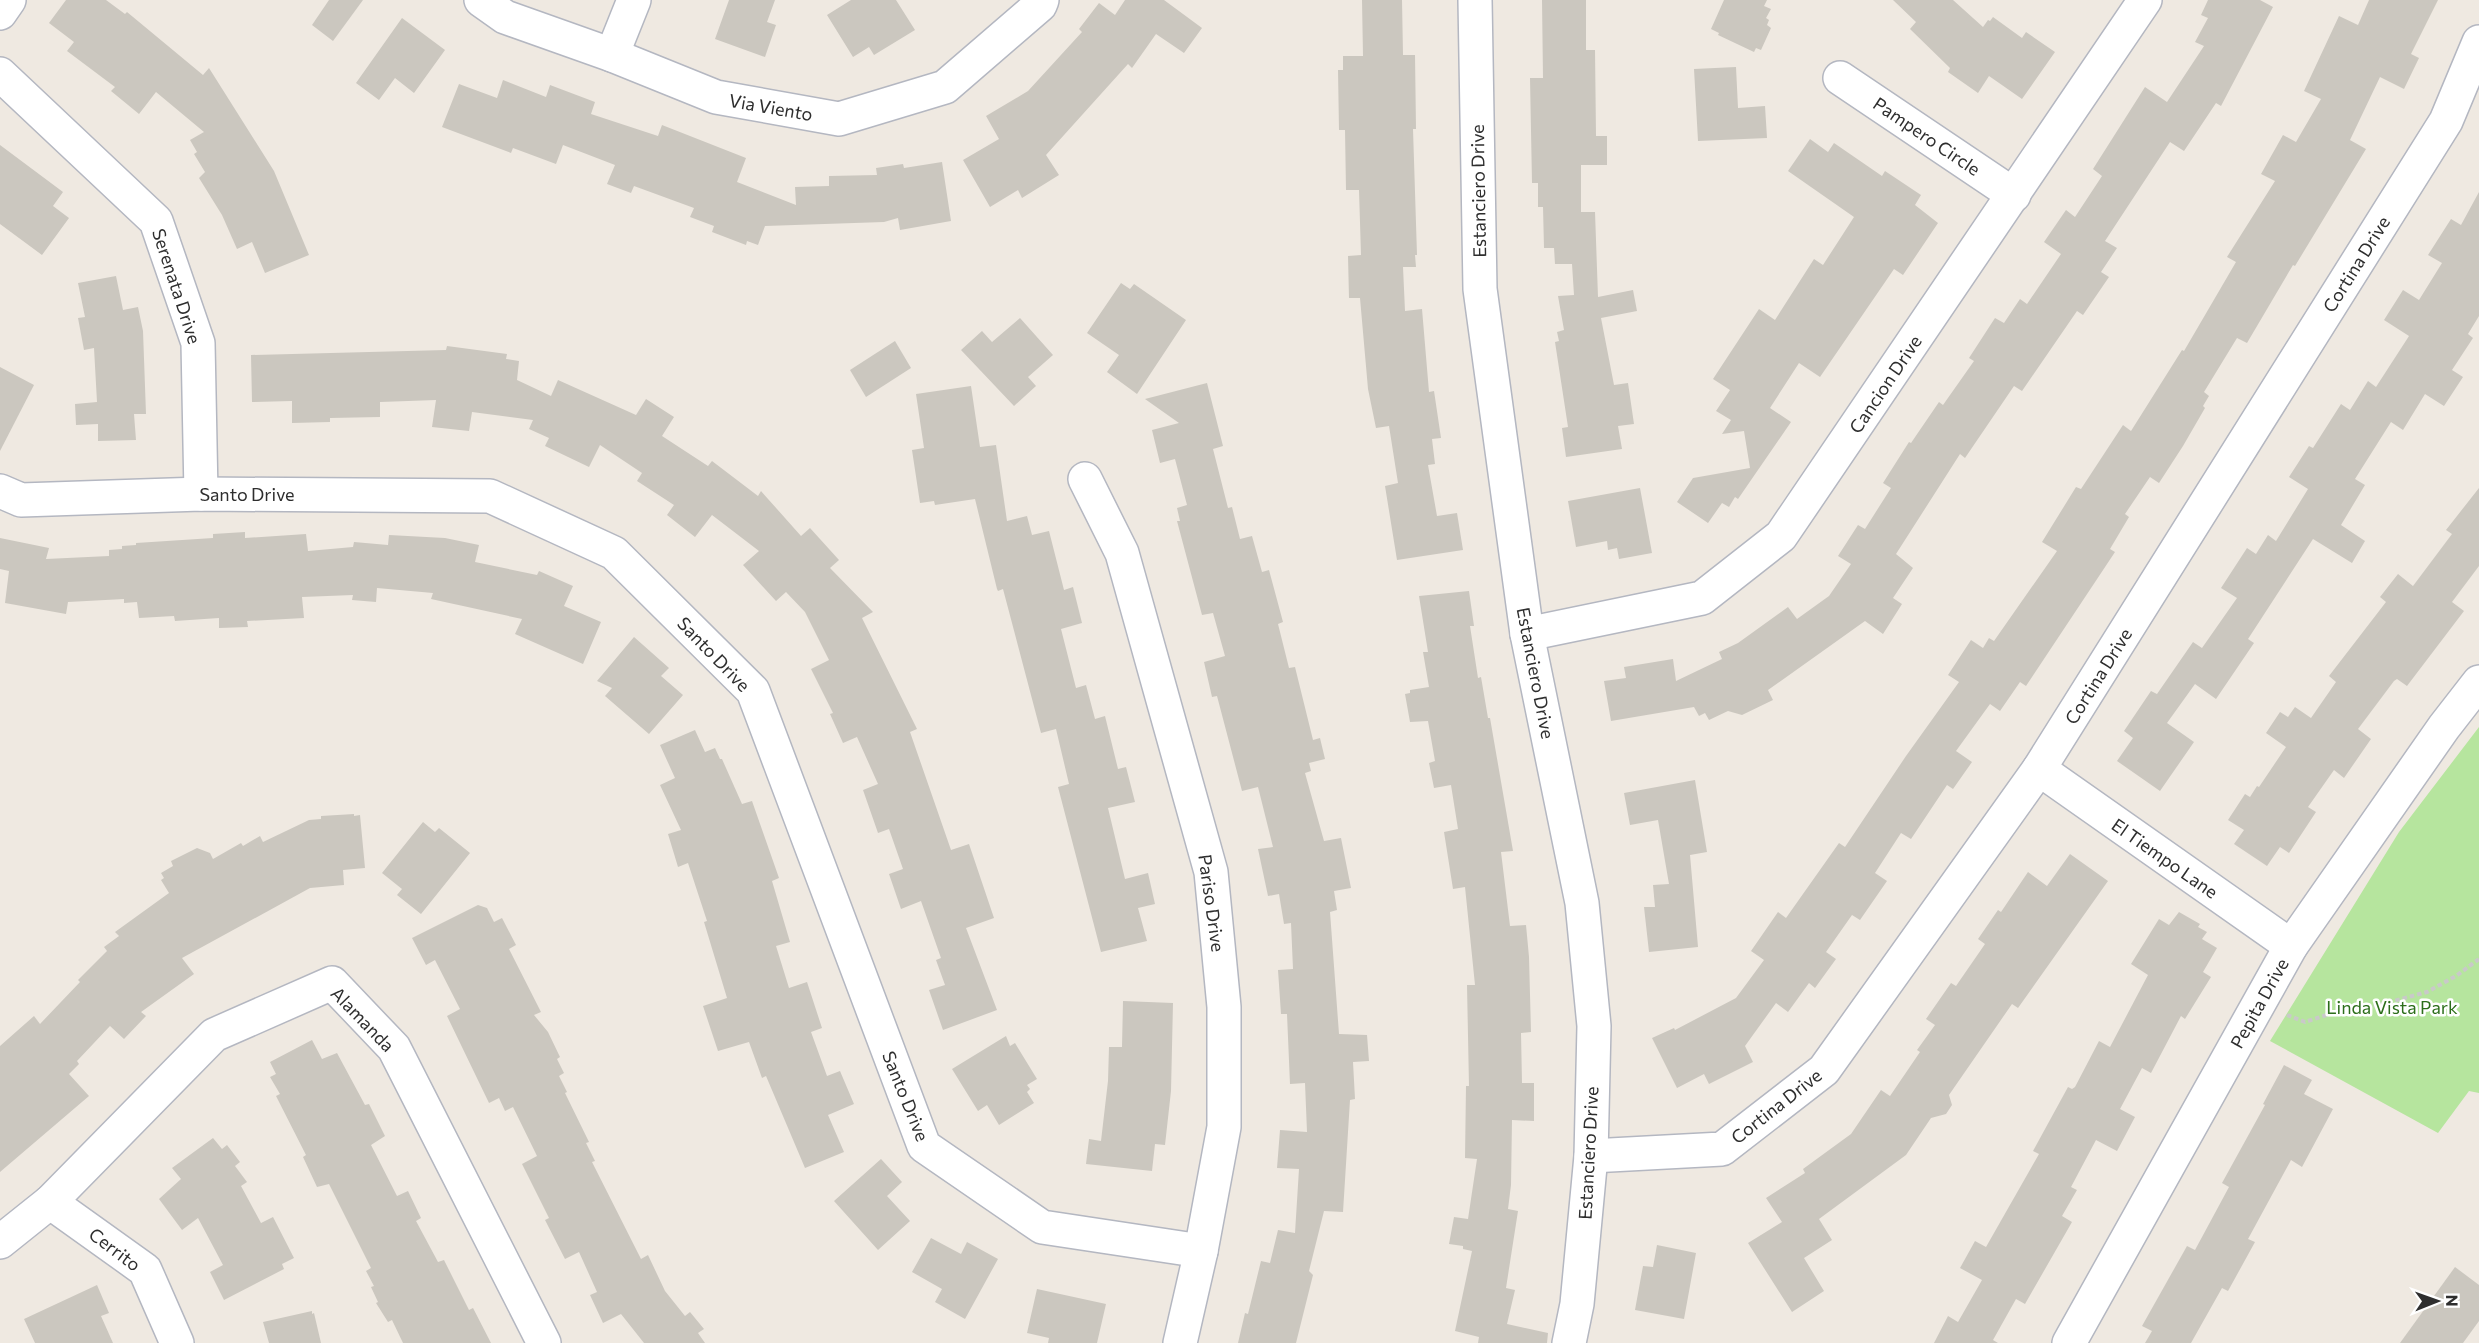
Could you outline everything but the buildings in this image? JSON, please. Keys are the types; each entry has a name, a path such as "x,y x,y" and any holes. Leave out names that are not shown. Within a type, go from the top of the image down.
{"street":[{"path":"0,13 9,0"},
{"name":"Via Viento","path":"481,0 505,17 612,55 716,97 839,118 945,87 1040,5 1042,0"},
{"path":"612,55 634,0"},
{"name":"Estanciero Drive","path":"1475,0 1480,289 1527,634 1582,903 1594,1026 1591,1156 1577,1304 1569,1343"},
{"name":"Cancion Drive","path":"1527,634 1702,598 1781,537 2145,0"},
{"name":"Cortina Drive","path":"1591,1156 1722,1149 1824,1070 2039,769 2446,120 2479,42"},
{"name":"Serenata Drive","path":"0,74 156,221 198,344 201,494"},
{"name":"Pampero Circle","path":"1840,78 2014,195"},
{"name":"Pariso Drive","path":"1085,479 1122,553 1211,872 1224,1007 1224,1127 1201,1251 1180,1343"},
{"name":"Santo Drive","path":"0,491 21,500 201,494 490,496 614,553 753,692 924,1146 1042,1227 1201,1251"},
{"name":"Pepita Drive","path":"2069,1343 2291,946 2444,727 2479,681"},
{"name":"El Tiempo Lane","path":"2039,769 2291,946"},
{"name":"Alamanda","path":"50,1202 214,1035 332,982 394,1048 544,1343"},
{"path":"0,1242 50,1202"},
{"name":"Cerrito","path":"50,1202 145,1270 177,1343"}],"path":[{"path":"2261,999 2291,1017 2305,1022 2342,1011 2379,1005 2427,992 2456,976 2479,959"}],"green space":[{"name":"Linda Vista Park","path":"2479,727 2479,1093 2469,1091 2438,1133 2270,1041 2399,832"}]}
